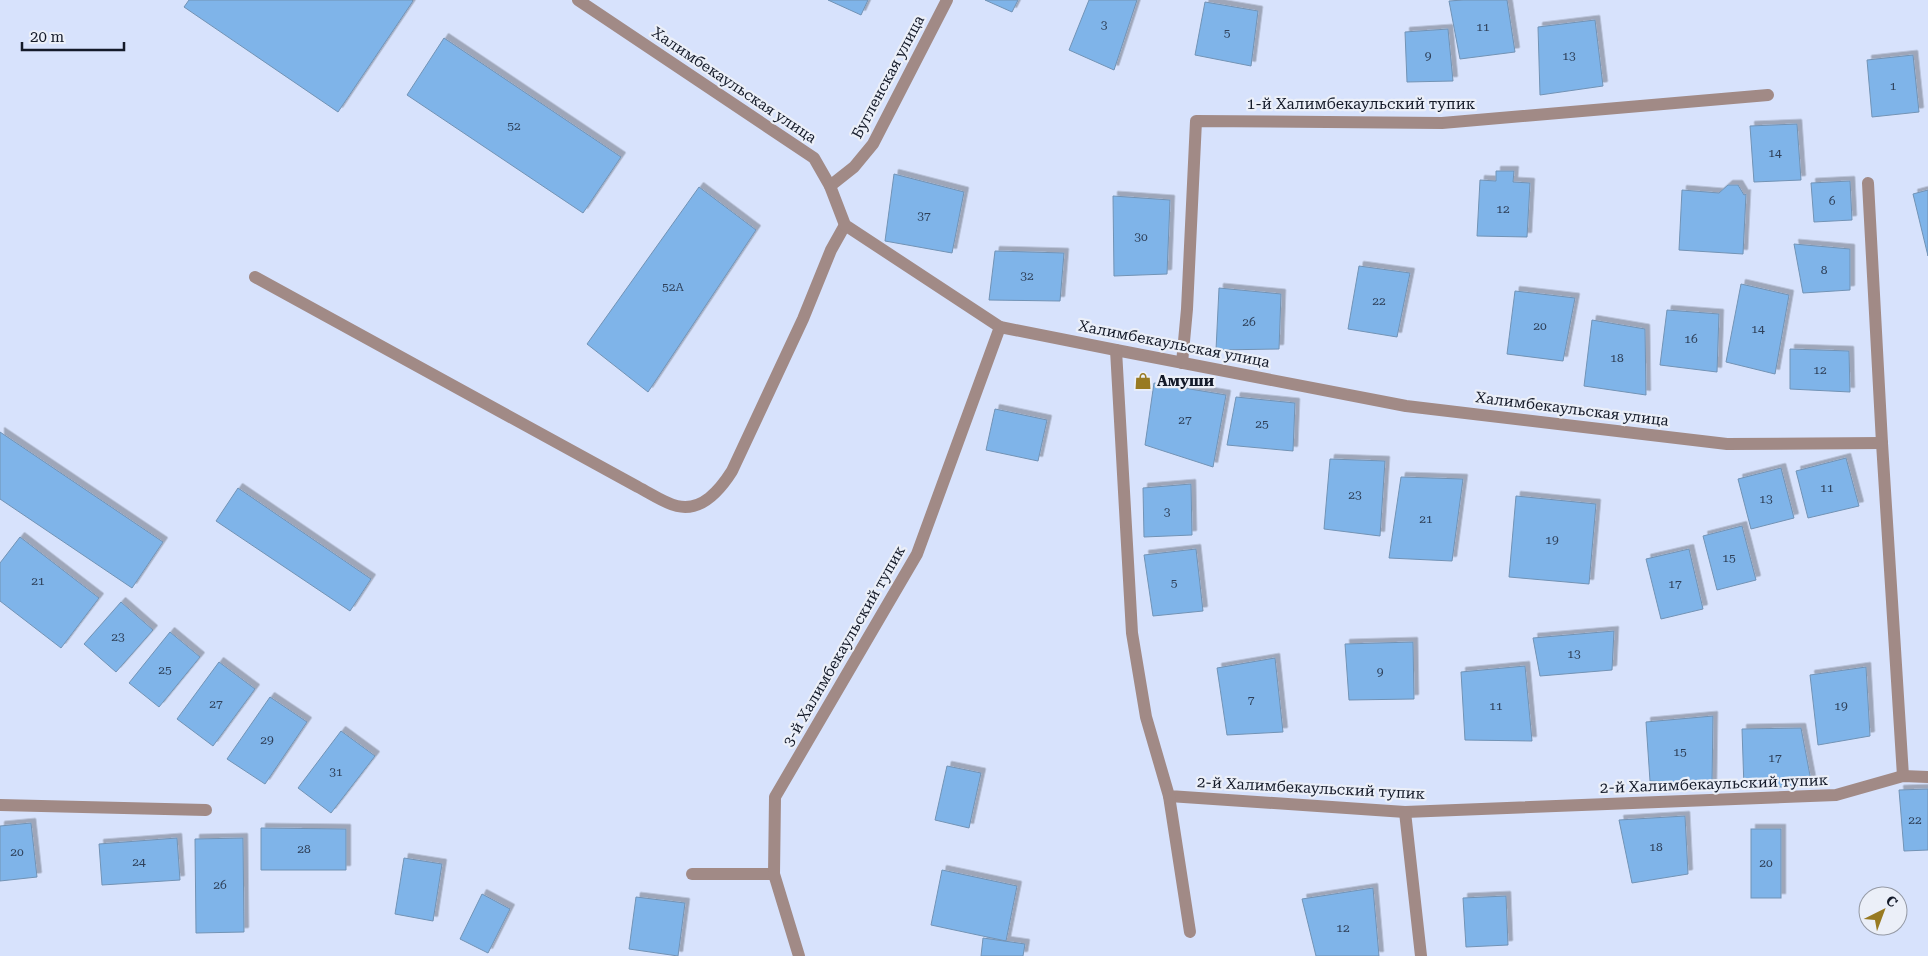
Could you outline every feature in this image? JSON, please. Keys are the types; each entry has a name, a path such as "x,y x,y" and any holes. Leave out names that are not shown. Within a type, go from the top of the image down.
{"street":[{"name":"Халимбекаульская улица","path":"578,0 814,158 830,186 845,225 1000,327 1406,406 1727,444 1882,443"},
{"name":"Бугленская улица","path":"830,186 854,167 873,144 947,0"},
{"name":"1-й Халимбекаульский тупик","path":"1182,362 1187,309 1196,121 1442,123 1768,95"},
{"path":"1868,183 1903,776"},
{"path":"254,277 638,487 677,506 701,504 718,492 732,471 802,319 831,250 845,225"},
{"name":"3-й Халимбекаульский тупик","path":"799,956 774,874 775,797 917,554 1000,327"},
{"path":"1116,350 1132,633 1146,717 1169,796 1190,932"},
{"name":"2-й Халимбекаульский тупик","path":"1169,796 1405,812 1836,795 1903,776 1928,777"},
{"path":"0,805 206,810"},
{"path":"1405,812 1421,956"},
{"path":"692,874 774,874"}],"building":[{"path":"189,0 413,1 338,112 184,7"},
{"path":"828,0 868,0 861,15"},
{"path":"985,0 1018,0 1012,12"},
{"path":"1089,0 1137,0 1114,70 1069,50"},
{"path":"1507,0 1515,52 1460,59 1449,1"},
{"path":"1205,2 1258,11 1251,66 1195,55"},
{"path":"1595,20 1603,86 1540,95 1538,27"},
{"path":"1448,29 1453,81 1407,82 1405,32"},
{"path":"444,38 621,157 583,213 407,95"},
{"path":"1913,55 1919,112 1872,117 1867,60"},
{"path":"1797,124 1801,180 1754,182 1750,126"},
{"path":"1496,171 1514,171 1513,182 1530,183 1527,237 1477,236 1480,180 1496,181"},
{"path":"894,174 964,192 952,253 885,241"},
{"path":"1850,181 1852,220 1814,222 1811,183"},
{"path":"1728,185 1738,185 1744,195 1746,194 1743,254 1679,250 1682,190 1719,193"},
{"path":"699,187 756,230 648,392 587,344"},
{"path":"1928,190 1928,256 1913,194"},
{"path":"1113,196 1170,200 1167,274 1114,276"},
{"path":"1794,244 1850,249 1850,290 1803,293"},
{"path":"995,251 1064,253 1060,301 989,300"},
{"path":"1359,266 1410,273 1397,337 1348,329"},
{"path":"1741,284 1789,295 1775,374 1726,362"},
{"path":"1219,288 1281,294 1279,349 1216,350"},
{"path":"1515,291 1575,298 1563,361 1507,354"},
{"path":"1667,310 1719,314 1717,372 1660,365"},
{"path":"1592,320 1645,329 1646,395 1584,386"},
{"path":"1790,349 1849,351 1850,392 1790,389"},
{"path":"1154,383 1226,395 1213,467 1145,445"},
{"path":"1236,397 1295,403 1293,451 1227,445"},
{"path":"995,409 1047,420 1038,461 986,450"},
{"path":"0,432 163,542 132,588 0,499"},
{"path":"1846,458 1859,506 1808,518 1796,471"},
{"path":"1330,459 1385,461 1380,536 1324,529"},
{"path":"1781,468 1794,518 1751,529 1738,479"},
{"path":"1401,477 1463,479 1452,561 1389,558"},
{"path":"1191,484 1192,535 1144,537 1143,488"},
{"path":"238,488 371,579 350,611 216,521"},
{"path":"1516,496 1596,504 1589,584 1509,577"},
{"path":"1742,526 1756,580 1717,590 1703,536"},
{"path":"20,537 99,598 61,648 0,601 0,563"},
{"path":"1196,549 1203,611 1153,616 1144,555"},
{"path":"1689,549 1703,609 1661,619 1646,559"},
{"path":"121,602 153,630 116,672 84,644"},
{"path":"1614,631 1612,670 1540,676 1533,638"},
{"path":"170,632 200,657 159,707 129,683"},
{"path":"1413,642 1414,699 1349,700 1345,644"},
{"path":"1275,658 1283,732 1227,735 1217,668"},
{"path":"219,662 255,689 213,746 177,719"},
{"path":"1525,666 1532,741 1465,740 1461,672"},
{"path":"1866,667 1870,736 1818,745 1810,675"},
{"path":"270,697 307,722 265,784 227,759"},
{"path":"1713,716 1712,784 1650,781 1646,722"},
{"path":"1801,728 1812,786 1744,788 1742,729"},
{"path":"341,731 375,756 331,813 298,788"},
{"path":"947,766 981,773 969,828 935,820"},
{"path":"1928,789 1928,850 1904,851 1899,790"},
{"path":"1685,816 1688,874 1632,883 1619,820"},
{"path":"31,823 37,877 0,881 0,826"},
{"path":"261,828 346,829 346,870 261,870"},
{"path":"1751,829 1781,829 1781,898 1751,898"},
{"path":"177,838 180,880 102,885 99,844"},
{"path":"243,838 244,932 196,933 195,839"},
{"path":"404,858 442,864 433,921 395,914"},
{"path":"942,870 1017,886 1006,941 931,925"},
{"path":"1373,888 1379,956 1316,956 1302,899"},
{"path":"482,894 510,909 488,953 460,939"},
{"path":"1506,896 1508,945 1466,947 1463,898"},
{"path":"636,897 685,903 678,956 629,949"},
{"path":"983,938 1025,944 1023,956 981,956"}],"place":[{"name":"Амуши","path":"1143,381"}]}
